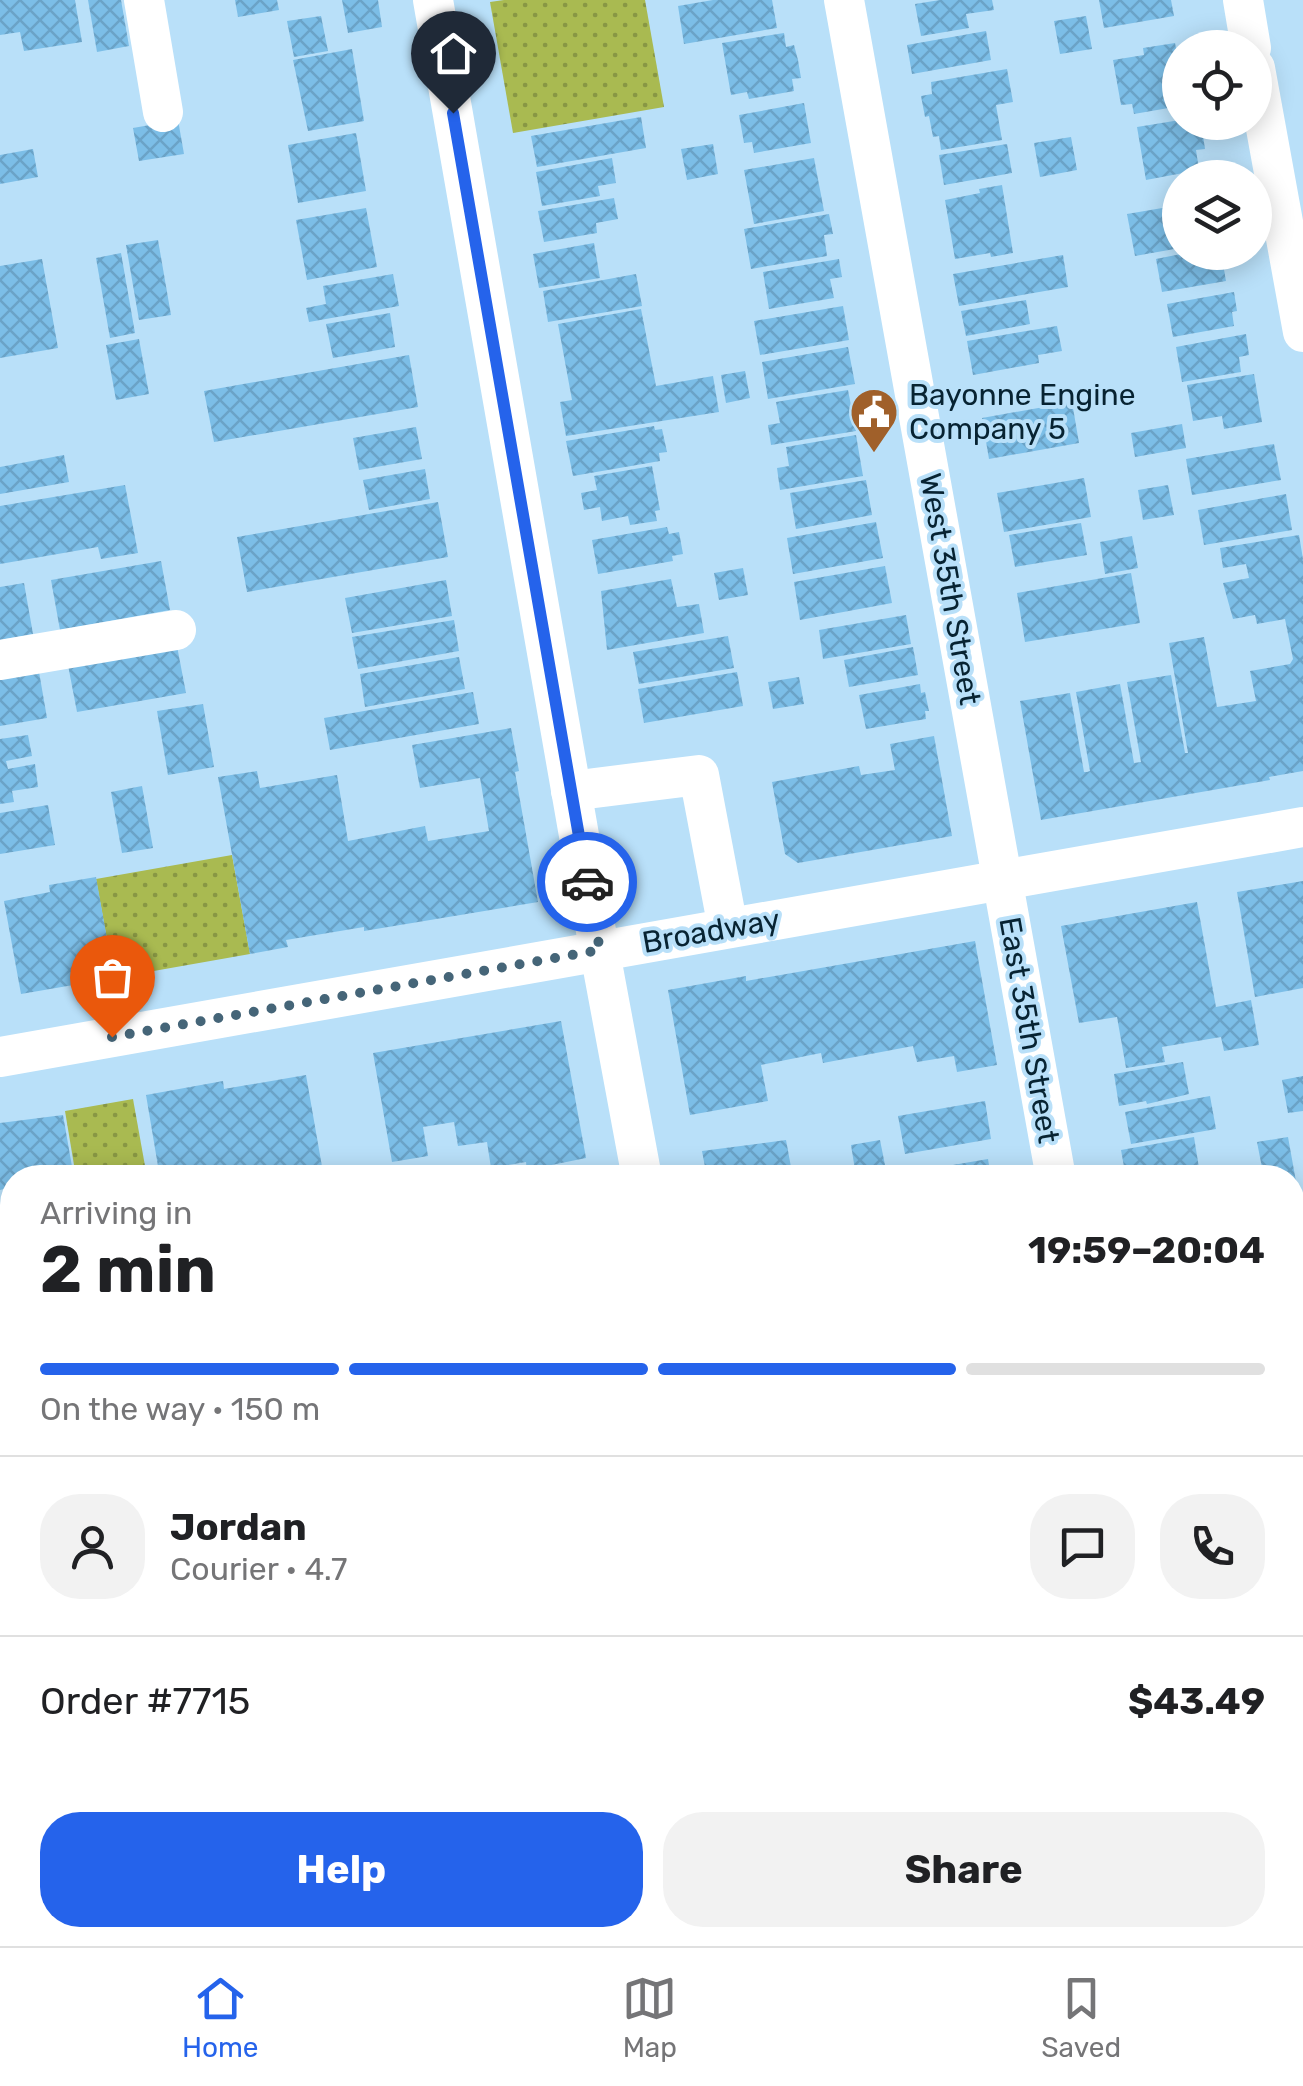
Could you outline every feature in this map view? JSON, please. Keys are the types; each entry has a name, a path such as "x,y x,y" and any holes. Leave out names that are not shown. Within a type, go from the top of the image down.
{"street":[{"path":"144,0 163,112"},
{"path":"433,0 640,1165"},
{"name":"West 35th Street","path":"844,0 1002,882"},
{"path":"1242,0 1248,30"},
{"path":"1268,140 1303,332"},
{"path":"0,660 176,630"},
{"path":"571,792 699,774 728,928"},
{"name":"Broadway","path":"0,1057 1303,827"},
{"name":"East 35th Street","path":"1002,882 1054,1165"}],"green space":[{"path":"645,0 664,107 513,133 490,2"},
{"path":"232,855 250,954 114,978 96,879"},
{"path":"133,1099 145,1165 74,1165 65,1111"}],"building":[{"path":"0,0 75,0 82,42 24,51 20,32 0,35"},
{"path":"88,0 121,0 129,46 97,52"},
{"path":"235,0 277,0 279,10 238,17"},
{"path":"342,0 378,0 382,27 348,33"},
{"path":"713,0 772,0 777,28 684,44 678,6"},
{"path":"992,0 994,10 966,14 969,28 921,36 915,4"},
{"path":"1099,0 1171,0 1174,16 1104,28"},
{"path":"321,16 328,51 294,57 287,21"},
{"path":"1086,16 1092,49 1060,54 1054,21"},
{"path":"986,31 991,60 912,74 907,45"},
{"path":"784,33 786,47 794,45 798,60 801,78 792,79 794,91 749,99 747,92 731,95 722,43"},
{"path":"1162,45 1162,109 1134,114 1132,104 1121,105 1113,60 1144,55 1143,48"},
{"path":"352,49 364,121 308,131 293,60"},
{"path":"1007,69 1013,102 996,105 1002,140 941,150 939,136 933,137 929,116 925,117 921,96 932,94 931,82"},
{"path":"804,103 811,143 754,153 752,142 744,143 739,115"},
{"path":"641,117 646,148 537,167 531,136"},
{"path":"178,120 184,154 139,161 133,128"},
{"path":"1162,123 1162,140 1204,140 1205,149 1196,150 1198,160 1162,160 1162,177 1146,180 1137,127"},
{"path":"356,133 366,191 298,203 288,145"},
{"path":"1071,137 1077,170 1040,177 1034,143"},
{"path":"713,144 718,174 687,180 681,149"},
{"path":"1007,144 1012,173 944,185 939,155"},
{"path":"33,149 38,177 0,184 0,155"},
{"path":"612,158 616,183 598,186 600,196 542,206 536,172"},
{"path":"814,158 824,211 754,224 744,170"},
{"path":"1002,185 1013,253 955,259 945,200"},
{"path":"614,198 618,219 596,223 597,233 544,242 538,211"},
{"path":"366,208 377,267 307,280 296,220"},
{"path":"1162,208 1162,251 1135,256 1127,214"},
{"path":"829,214 833,234 824,235 827,256 751,269 744,229"},
{"path":"158,240 171,315 139,320 126,245"},
{"path":"594,243 600,278 539,288 533,254"},
{"path":"121,253 135,333 110,338 96,258"},
{"path":"1063,255 1068,287 959,306 953,274"},
{"path":"1162,258 1162,270 1224,270 1226,281 1162,292 1156,259"},
{"path":"42,259 58,348 0,358 0,266"},
{"path":"839,259 842,277 830,279 834,298 769,309 763,272"},
{"path":"393,274 399,306 309,322 306,308 326,304 323,286"},
{"path":"636,274 642,306 548,322 543,291"},
{"path":"1234,292 1234,326 1173,337 1167,304"},
{"path":"1026,300 1030,324 966,336 961,311"},
{"path":"843,306 849,340 760,355 754,321"},
{"path":"641,309 656,386 713,376 719,412 566,436 560,402 572,400 558,324"},
{"path":"390,313 395,347 333,358 326,324"},
{"path":"1057,326 1062,351 1038,355 1039,363 973,375 967,341"},
{"path":"1246,334 1249,355 1239,357 1241,372 1182,382 1176,347"},
{"path":"139,339 149,394 116,400 106,345"},
{"path":"848,347 855,384 768,399 762,362"},
{"path":"409,355 418,407 214,442 204,391"},
{"path":"745,371 750,398 726,403 721,375"},
{"path":"1254,374 1262,422 1224,429 1222,416 1193,421 1187,385"},
{"path":"848,390 856,431 771,445 768,425 780,423 776,402"},
{"path":"1072,402 1079,443 989,459 982,418"},
{"path":"1182,424 1186,448 1135,457 1131,433"},
{"path":"654,426 655,430 662,429 667,452 659,453 660,461 573,476 566,441"},
{"path":"416,427 422,459 359,470 353,438"},
{"path":"856,435 863,476 780,490 777,468 789,466 786,447"},
{"path":"1274,444 1281,480 1192,495 1186,459"},
{"path":"64,455 69,482 0,494 0,467"},
{"path":"652,466 660,510 655,511 657,521 630,525 628,516 602,521 600,507 584,510 581,493 597,490 594,476"},
{"path":"425,469 430,499 369,510 363,480"},
{"path":"1084,478 1091,517 1004,532 997,493"},
{"path":"866,480 872,515 796,529 790,493"},
{"path":"125,485 138,553 101,559 98,547 0,564 0,506"},
{"path":"1168,485 1174,515 1143,520 1138,490"},
{"path":"1286,494 1292,530 1204,545 1198,510"},
{"path":"438,502 448,557 247,592 237,537"},
{"path":"876,522 883,558 793,574 787,538"},
{"path":"1081,523 1087,555 1015,567 1009,535"},
{"path":"667,527 669,534 679,532 683,554 672,556 673,561 598,574 592,540"},
{"path":"1299,535 1303,559 1303,771 1041,820 1020,701 1070,693 1087,772 1090,771 1076,692 1120,684 1134,763 1141,762 1127,682 1171,675 1188,753 1169,643 1204,637 1217,707 1256,701 1250,671 1290,664 1293,659 1285,619 1257,624 1255,615 1233,619 1223,583 1249,578 1246,564 1223,568 1220,548"},
{"path":"1132,536 1138,568 1105,574 1100,542"},
{"path":"161,561 170,610 60,630 51,580"},
{"path":"885,566 892,603 800,620 794,582"},
{"path":"743,568 748,595 719,600 714,573"},
{"path":"1131,573 1140,623 1025,642 1017,593"},
{"path":"671,579 677,607 699,604 704,633 607,650 601,591"},
{"path":"446,580 452,616 352,633 345,598"},
{"path":"24,583 33,634 0,640 0,587"},
{"path":"906,615 911,644 823,659 819,630"},
{"path":"454,620 459,651 358,669 352,637"},
{"path":"728,636 734,668 639,684 633,652"},
{"path":"176,641 186,693 77,712 67,660"},
{"path":"913,647 918,675 849,687 844,660"},
{"path":"459,657 465,689 365,707 360,674"},
{"path":"38,666 47,718 0,726 0,673"},
{"path":"737,672 743,706 644,723 638,689"},
{"path":"799,677 804,704 773,709 768,682"},
{"path":"920,684 929,711 925,711 926,719 866,729 859,695"},
{"path":"473,692 479,724 330,750 324,718"},
{"path":"203,704 214,767 168,775 157,711"},
{"path":"511,728 538,902 286,940 288,947 250,954 218,777 257,771 260,788 337,775 348,841 425,826 428,841 489,831 480,778 420,788 412,745"},
{"path":"28,735 32,756 6,761 8,769 35,764 38,787 12,791 14,802 0,804 0,739"},
{"path":"934,736 952,836 798,863 785,854 772,782 859,766 861,775 895,770 890,744"},
{"path":"142,786 153,848 122,853 111,792"},
{"path":"48,805 55,845 0,854 0,813"},
{"path":"96,877 114,978 21,994 4,901 50,892 49,885"},
{"path":"1303,881 1303,988 1255,997 1237,892"},
{"path":"1197,902 1216,1007 1251,1000 1259,1045 1224,1051 1221,1037 1162,1047 1165,1062 1126,1068 1117,1017 1079,1023 1061,926"},
{"path":"975,941 997,1065 957,1072 954,1056 917,1062 913,1046 823,1063 821,1053 761,1065 768,1101 690,1115 668,990 746,976 746,981"},
{"path":"561,1021 586,1158 552,1165 491,1165 487,1142 458,1146 454,1122 423,1127 428,1156 392,1162 373,1053"},
{"path":"1183,1062 1189,1094 1119,1106 1114,1074"},
{"path":"306,1075 322,1165 158,1165 146,1095 223,1081 224,1089"},
{"path":"1303,1076 1303,1111 1288,1113 1282,1080"},
{"path":"1210,1096 1216,1129 1131,1144 1125,1112"},
{"path":"985,1101 991,1139 905,1154 898,1116"},
{"path":"63,1115 72,1165 0,1165 0,1123"},
{"path":"1194,1137 1199,1165 1124,1165 1121,1150"},
{"path":"1288,1137 1293,1165 1261,1165 1257,1142"},
{"path":"786,1140 791,1165 705,1165 702,1151"},
{"path":"880,1140 885,1165 854,1165 851,1145"},
{"path":"988,1159 989,1165 953,1165"}],"way so far":[{"path":"112,1037 600,950 587,882"}],"place":[{"name":"Bayonne Engine Company 5","path":"874,454"}],"route":[{"path":"453,113 587,882"}]}
